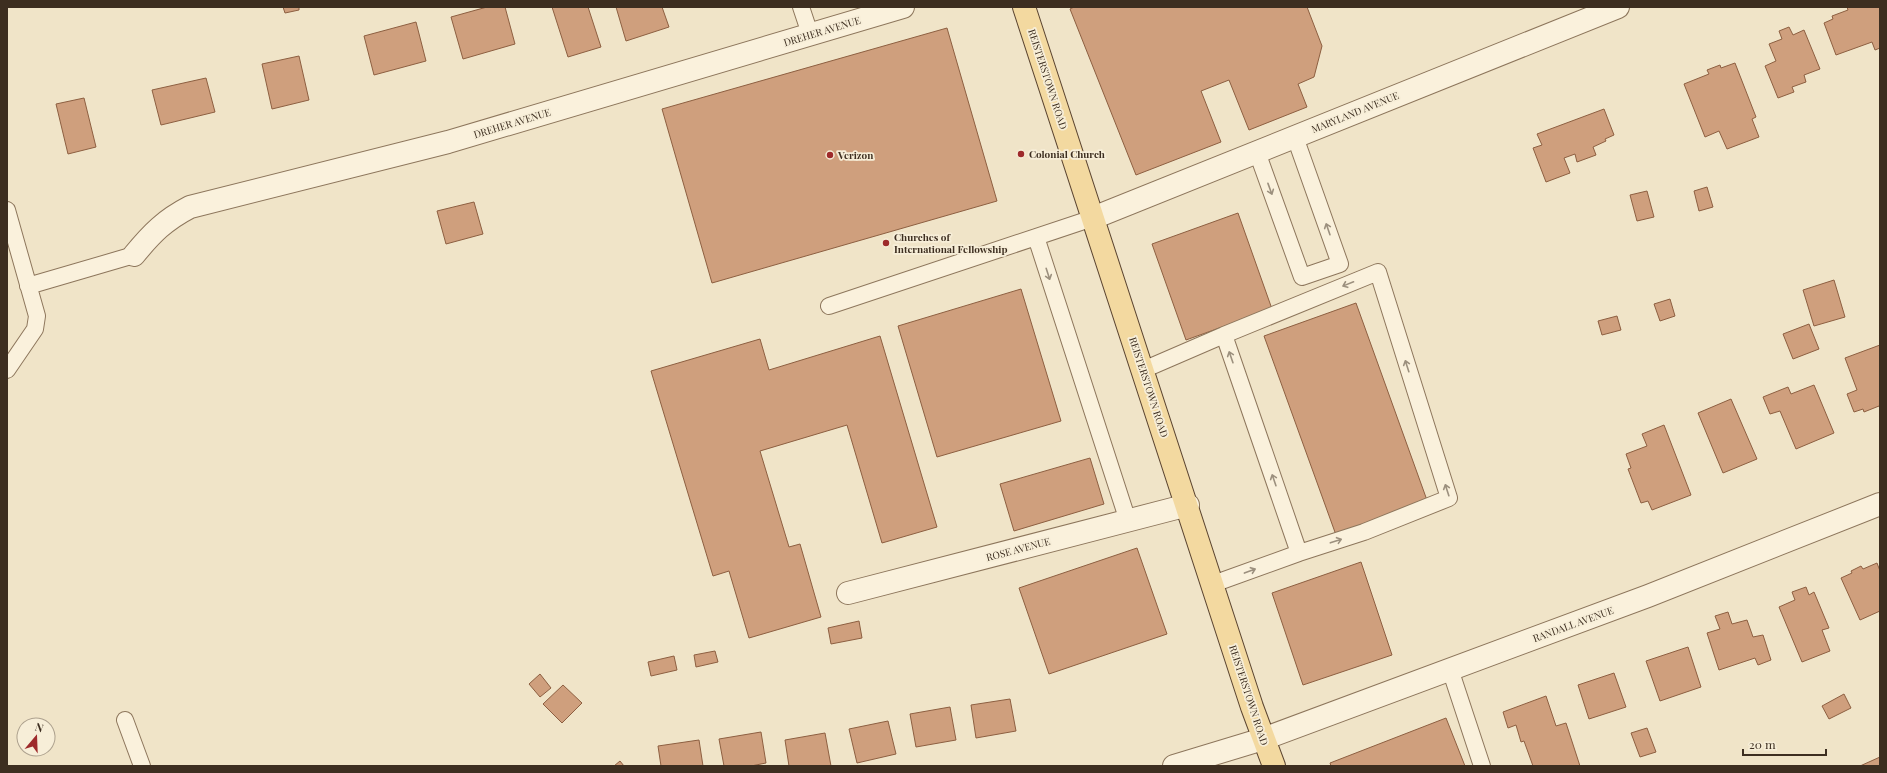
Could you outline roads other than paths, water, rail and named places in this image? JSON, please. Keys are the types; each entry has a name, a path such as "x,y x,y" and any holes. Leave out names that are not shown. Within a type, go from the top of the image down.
{"main road":[{"name":"REISTERSTOWN ROAD","path":"1024,7 1188,505 1263,739 1274,766"}],"street":[{"name":"DREHER AVENUE","path":"134,255 153,232 171,217 190,207 448,142 902,7"},
{"name":"MARYLAND AVENUE","path":"1093,218 1618,7"},
{"name":"RANDALL AVENUE","path":"1174,766 1263,739 1648,596 1880,504"},
{"name":"ROSE AVENUE","path":"848,593 1188,505"}],"lane":[{"path":"801,7 810,34"},
{"path":"1257,152 1302,277 1340,264 1295,136"},
{"path":"7,210 10,232 37,316 35,329 7,370"},
{"path":"829,306 1093,218"},
{"path":"1036,237 1128,521"},
{"path":"28,286 134,255"},
{"path":"1143,370 1378,272 1449,498 1364,532 1299,553 1213,584"},
{"path":"1224,335 1299,553"},
{"path":"1450,669 1482,766"},
{"path":"124,720 142,766"}],"place":[{"name":"Colonial Church","path":"1021,154"},
{"name":"Verizon","path":"830,155"},
{"name":"Churches of International Fellowship","path":"886,243"}]}
